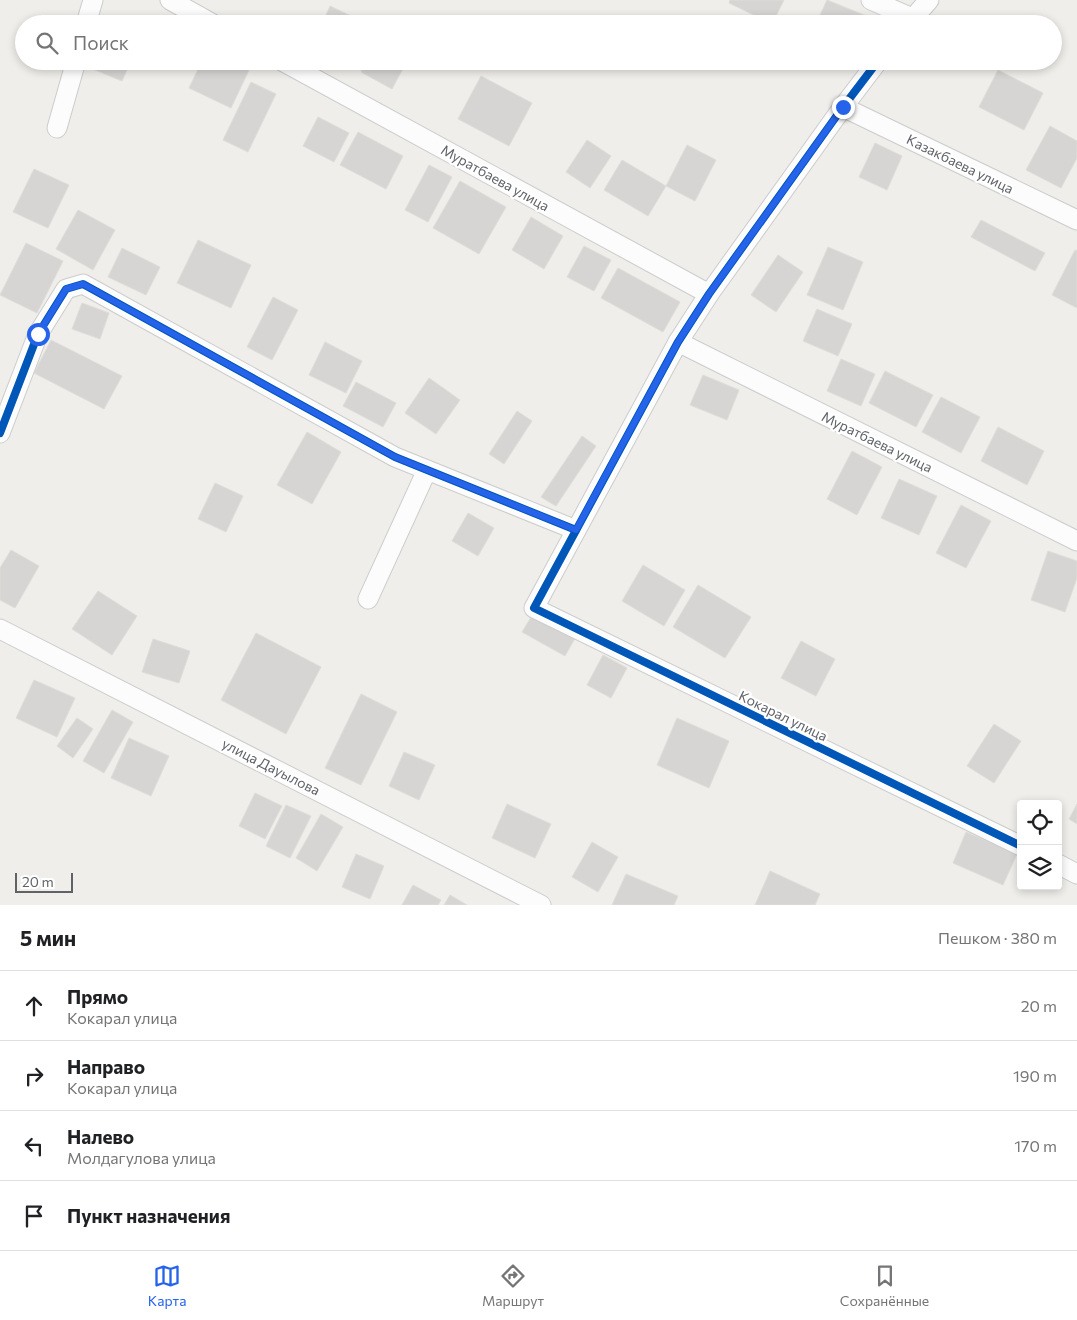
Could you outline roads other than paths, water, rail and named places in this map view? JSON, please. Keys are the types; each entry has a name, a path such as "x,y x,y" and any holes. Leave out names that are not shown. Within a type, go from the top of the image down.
{"street":[{"path":"89,15 93,0"},
{"path":"170,0 197,15"},
{"path":"871,0 899,15"},
{"path":"915,15 929,0"},
{"path":"57,128 73,70"},
{"name":"Муратбаева улица","path":"298,70 709,294"},
{"path":"0,433 38,334 66,289 83,284 395,457 576,530 678,342 709,294 871,70"},
{"name":"Казакбаева улица","path":"843,107 1077,220"},
{"name":"Муратбаева улица","path":"678,342 1077,541"},
{"path":"368,599 427,470"},
{"name":"Кокарал улица","path":"576,530 534,608 1019,845"},
{"name":"улица Дауылова","path":"0,629 541,905"},
{"path":"1062,866 1077,874"}]}
